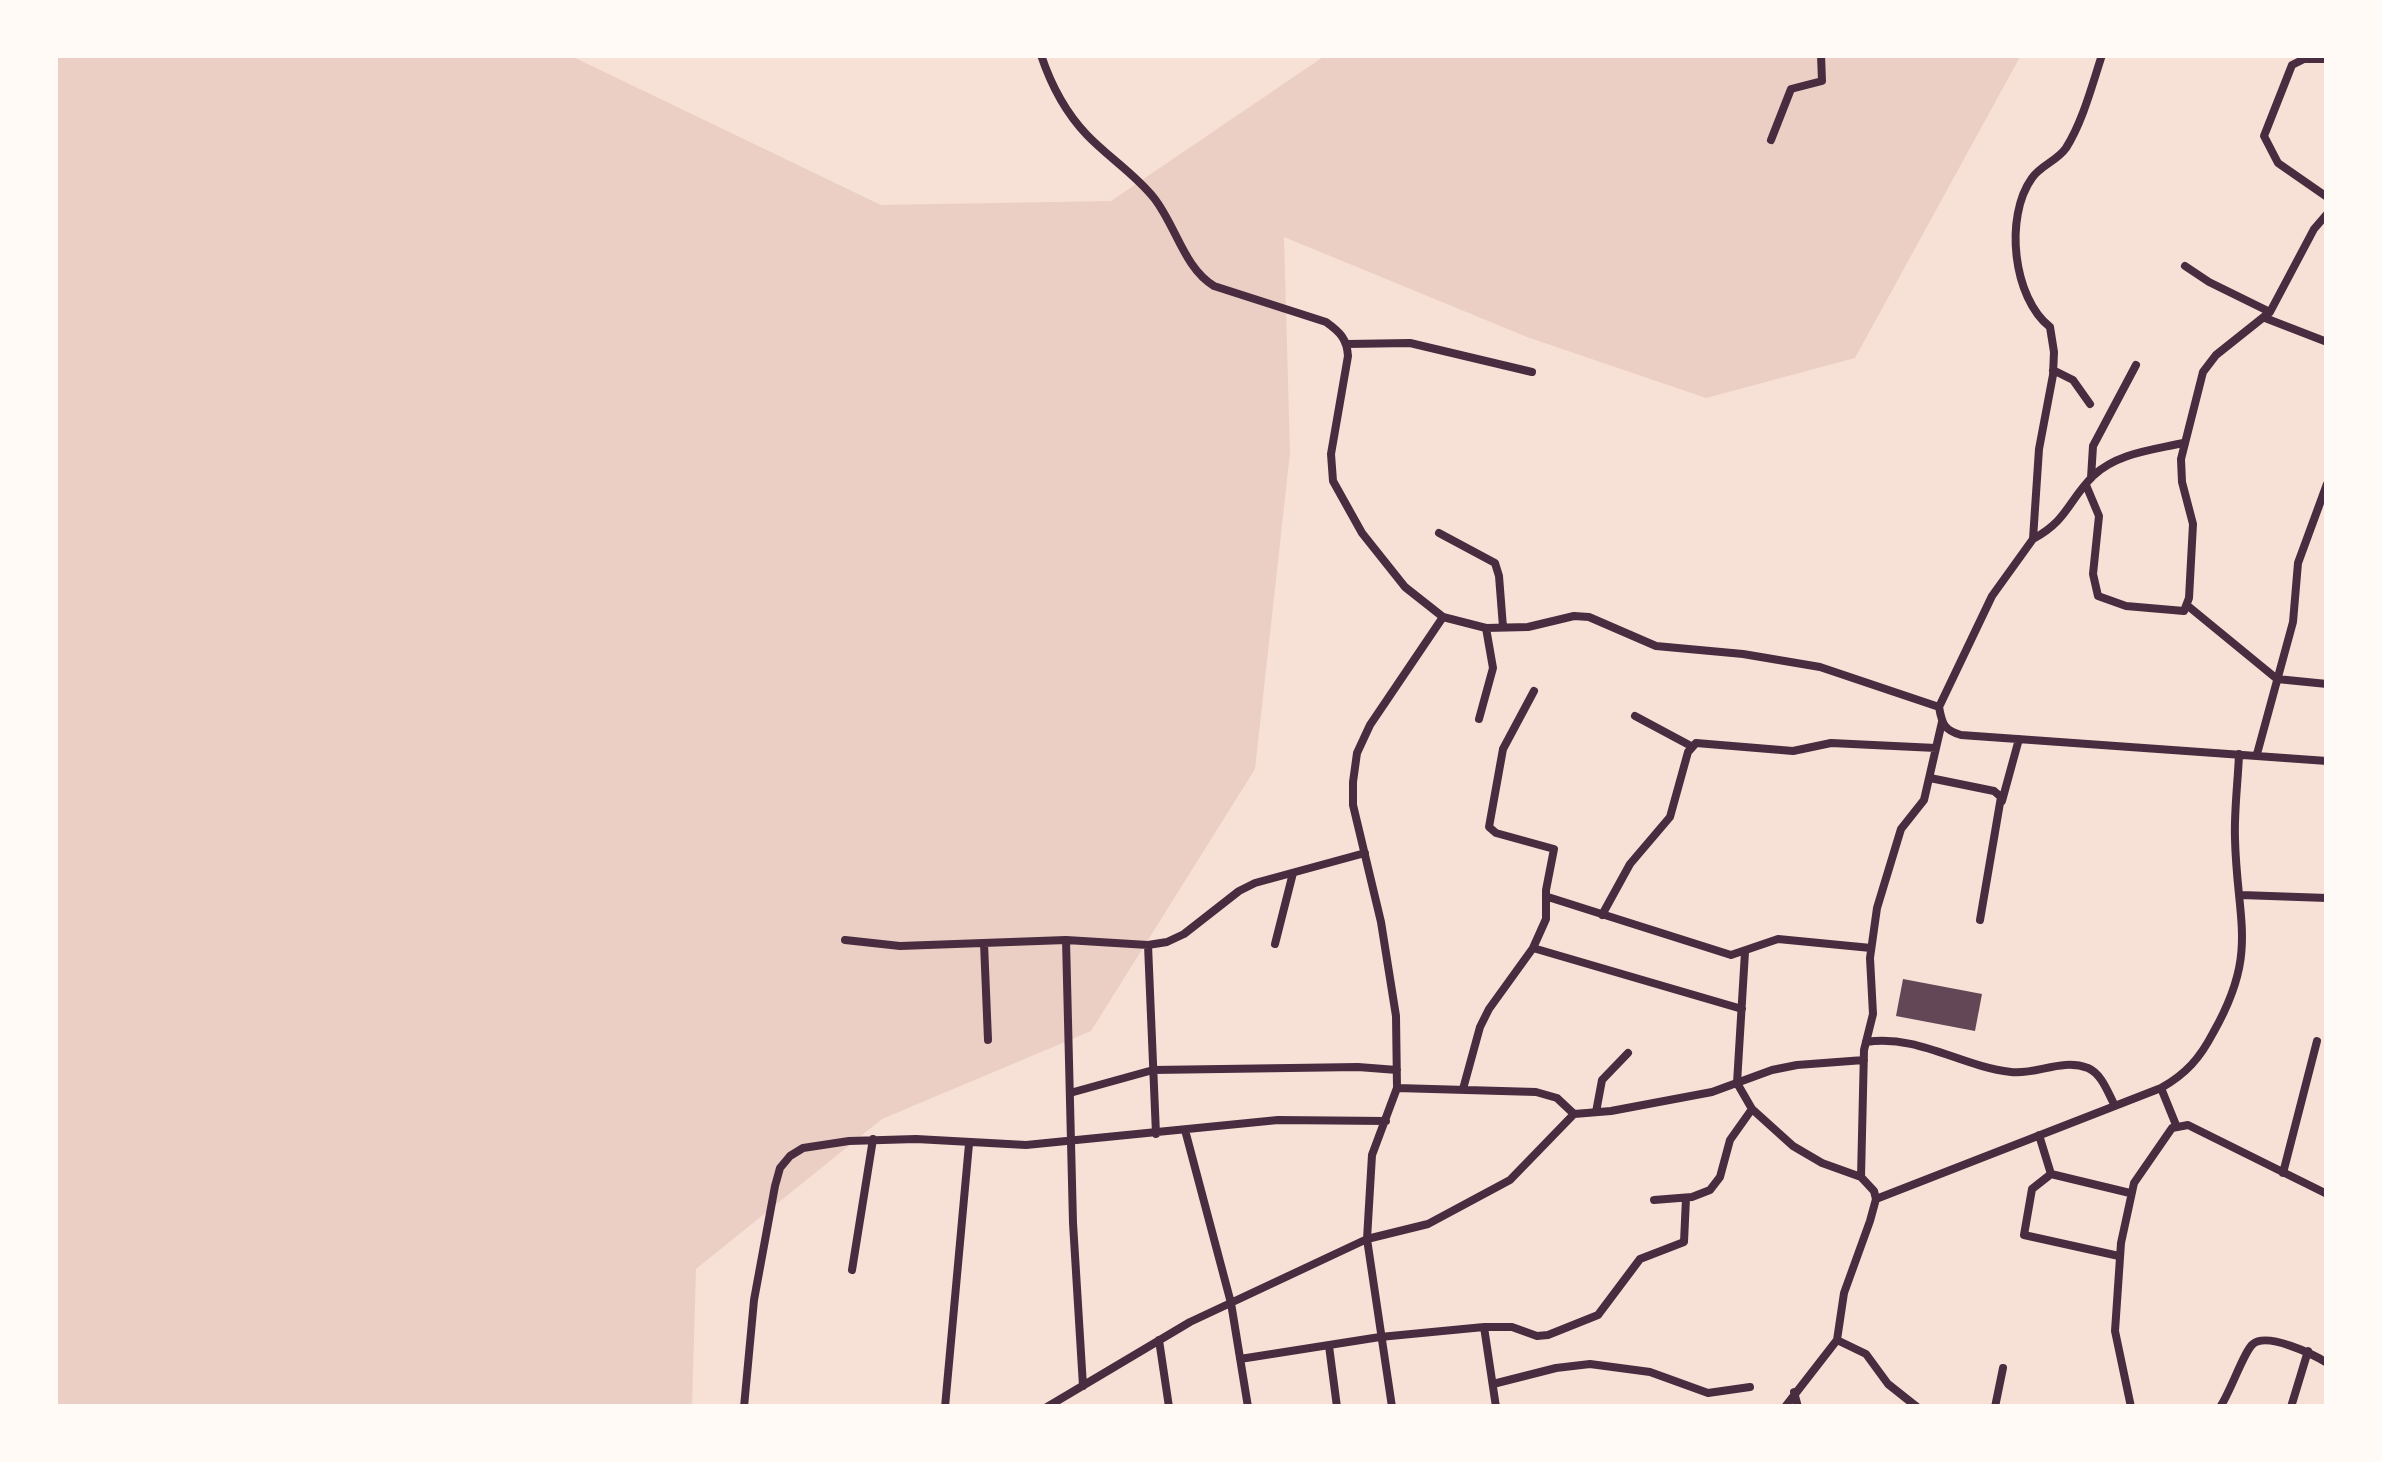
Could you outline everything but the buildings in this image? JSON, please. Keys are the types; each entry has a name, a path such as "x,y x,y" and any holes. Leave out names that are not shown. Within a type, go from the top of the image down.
{"street":[{"path":"1041,55 1064,107 1088,136 1152,196 1173,224 1190,264 1204,280 1326,322 1339,331 1347,344 1348,356 1332,454 1333,481 1362,532 1405,587 1444,617 1486,628 1528,627 1574,616 1589,617 1656,646 1743,654 1820,667 1939,708"},
{"path":"1771,140 1790,89 1822,81 1821,55"},
{"path":"2033,540 2039,449 2054,352 2050,327 2038,317 2028,299 2016,256 2017,228 2025,189 2038,171 2064,151 2102,55"},
{"path":"2327,58 2304,59 2292,65 2264,136 2278,163 2327,197"},
{"path":"2136,365 2093,446 2088,482 2099,516 2093,574 2098,596 2112,603 2184,611 2188,606 2192,524 2182,482 2183,444 2197,388 2208,364 2267,315 2314,229 2327,214"},
{"path":"2184,266 2267,315 2327,342"},
{"path":"1347,344 1410,343 1532,372"},
{"path":"2053,370 2072,380 2090,404"},
{"path":"2183,444 2131,455 2102,469 2058,523 2033,540 1992,596 1939,708 1942,722 1949,732 1961,735 2327,761"},
{"path":"2257,754 2294,622 2298,563 2327,484"},
{"path":"1439,533 1494,563 1499,576 1503,627"},
{"path":"2188,606 2278,679 2327,684"},
{"path":"1392,1407 1367,1239 1372,1155 1397,1088 1396,1016 1354,805 1357,753 1370,724 1444,617"},
{"path":"1478,720 1492,668 1486,628"},
{"path":"1464,1089 1480,1027 1534,948 1548,913 1547,887 1554,848 1496,834 1489,827 1503,749 1534,691"},
{"path":"1635,716 1690,746 1702,742 1793,751 1842,742 1936,748"},
{"path":"1860,1177 1864,1060 1873,1014 1871,948 1896,841 1906,820 1924,800 1942,722"},
{"path":"1980,920 2002,801 2019,739"},
{"path":"1602,914 1630,864 1670,817 1690,746"},
{"path":"1876,1199 2161,1088 2197,1060 2230,1004 2242,967 2235,838 2240,754"},
{"path":"1930,778 1994,791 2002,801"},
{"path":"845,940 900,946 1066,940 1148,946 1184,934 1239,891 1365,853"},
{"path":"1275,944 1293,873"},
{"path":"2241,896 2327,898"},
{"path":"1548,897 1730,955 1778,939 1871,948"},
{"path":"1066,940 1082,1386"},
{"path":"984,944 988,1040"},
{"path":"1148,946 1156,1134"},
{"path":"1534,948 1742,1009"},
{"path":"1745,952 1737,1083 1752,1110 1808,1156 1860,1177 1874,1191 1876,1199 1844,1293 1837,1340 1784,1407"},
{"path":"2283,1173 2317,1040"},
{"path":"1866,1042 1905,1041 2011,1072 2060,1064 2088,1068 2101,1078 2115,1106"},
{"path":"1596,1112 1602,1080 1628,1053"},
{"path":"1047,1407 1159,1340 1232,1303 1367,1239 1428,1224 1510,1180 1574,1114 1712,1092 1797,1065 1864,1060"},
{"path":"1070,1093 1153,1070 1397,1070"},
{"path":"1397,1088 1536,1092 1558,1098 1574,1114"},
{"path":"2161,1088 2176,1126"},
{"path":"1654,1200 1702,1194 1716,1184 1730,1140 1752,1110"},
{"path":"744,1407 754,1300 780,1168 803,1148 873,1139 970,1144 1072,1142 1278,1120 1386,1121"},
{"path":"2176,1126 2188,1125 2327,1194"},
{"path":"2131,1407 2115,1331 2119,1256 2130,1193 2176,1126"},
{"path":"1185,1130 1232,1303 1248,1407"},
{"path":"2039,1135 2051,1174"},
{"path":"852,1270 873,1139"},
{"path":"945,1407 970,1144"},
{"path":"2051,1174 2130,1193"},
{"path":"2051,1174 2032,1189 2024,1235 2119,1256"},
{"path":"1240,1360 1380,1337 1484,1327 1512,1327 1543,1336 1598,1315 1644,1255 1684,1242 1686,1198"},
{"path":"1484,1327 1496,1407"},
{"path":"1159,1340 1168,1407"},
{"path":"1837,1340 1866,1354 1888,1384 1917,1407"},
{"path":"2220,1407 2252,1344 2268,1341 2308,1351 2327,1362"},
{"path":"1330,1346 1337,1407"},
{"path":"2291,1407 2308,1351"},
{"path":"1493,1384 1556,1368 1603,1365 1650,1372 1715,1394 1750,1387"},
{"path":"1995,1407 2002,1368"},
{"path":"1794,1392 1798,1407"},
{"path":"1708,1406 1715,1394"}],"shaded area":[{"path":"55,55 569,55 881,205 1111,201 1326,55 2021,55 1855,358 1706,398 1527,337 1284,237 1290,453 1255,769 1091,1031 882,1119 696,1269 692,1407 55,1407"}]}
